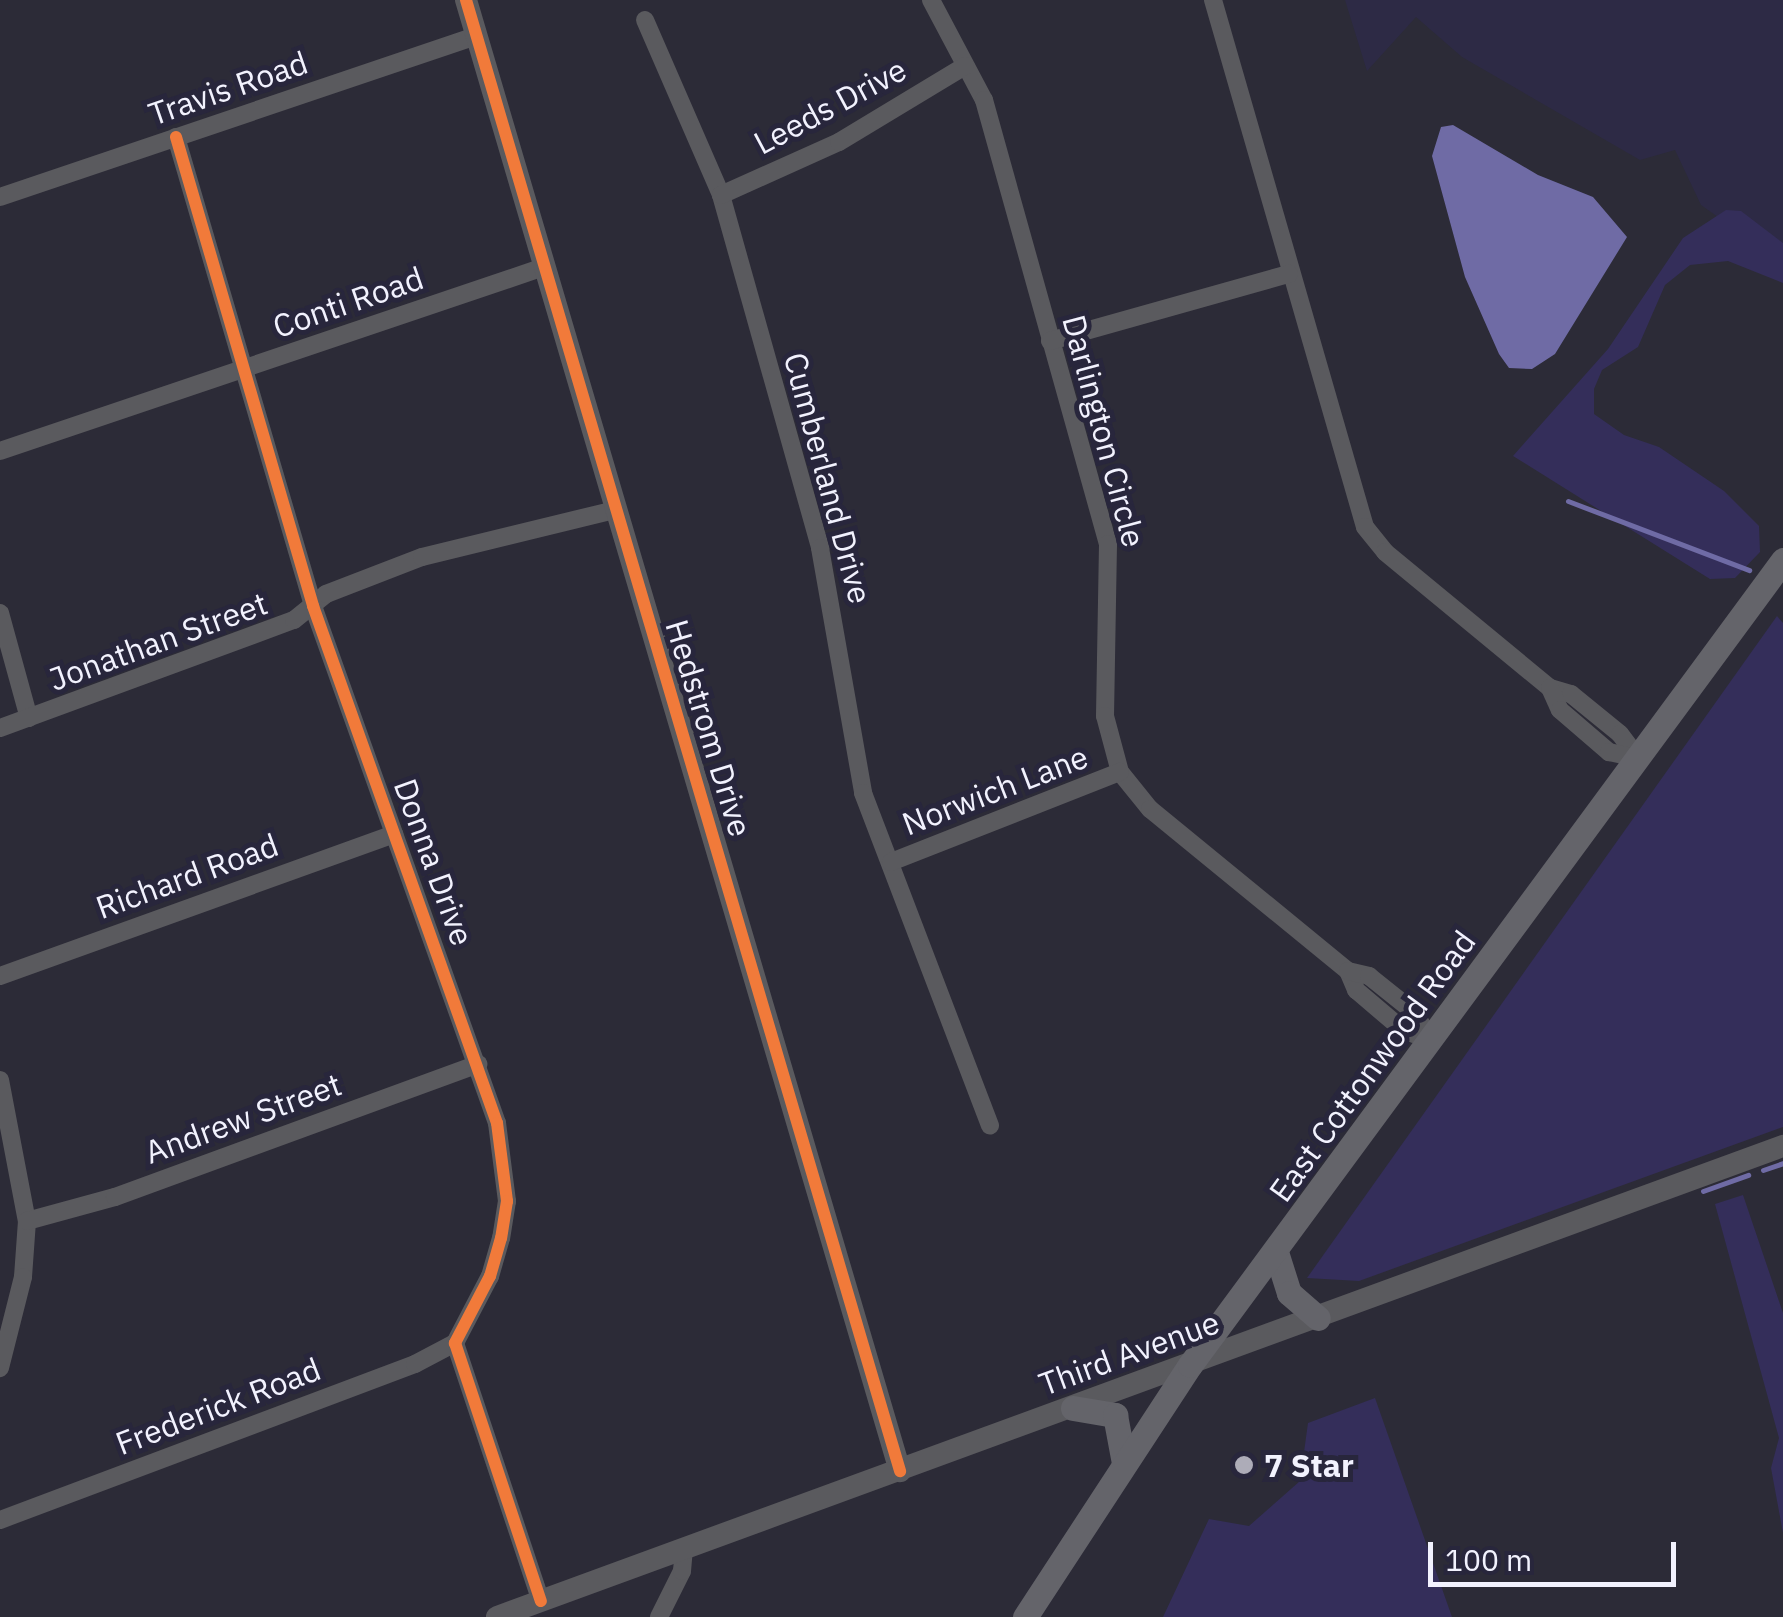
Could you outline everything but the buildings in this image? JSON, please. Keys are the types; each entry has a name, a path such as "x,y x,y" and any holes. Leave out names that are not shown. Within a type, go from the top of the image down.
{"main road":[{"name":"East Cottonwood Road","path":"1025,1617 1190,1365 1783,560"},
{"path":"1276,1252 1289,1292 1318,1318"},
{"path":"1073,1408 1115,1415 1124,1463"}],"street":[{"name":"Hedstrom Drive","path":"466,0 900,1471"},
{"name":"Darlington Circle","path":"932,0 984,100 1108,544 1105,716 1120,772 1150,809 1348,971 1369,976 1414,1012 1431,1040"},
{"path":"1213,0 1289,274 1366,526 1385,552 1550,688 1571,694 1638,758"},
{"name":"Cumberland Drive","path":"645,20 721,195 820,548 863,793 990,1126"},
{"name":"Travis Road","path":"0,197 476,36"},
{"name":"Leeds Drive","path":"721,195 839,142 965,66"},
{"name":"Donna Drive","path":"176,137 313,606 497,1123 506,1201 490,1276 456,1342"},
{"name":"Conti Road","path":"0,451 544,267"},
{"path":"1050,341 1289,274"},
{"name":"Jonathan Street","path":"0,728 294,620 326,594 422,558 615,510"},
{"path":"0,612 29,718"},
{"name":"Norwich Lane","path":"891,862 1120,772"},
{"name":"Richard Road","path":"0,976 394,834"},
{"name":"Andrew Street","path":"27,1222 115,1196 478,1064"},
{"path":"0,1080 27,1222 23,1277 0,1368"},
{"name":"Third Avenue","path":"497,1617 1783,1146"},
{"path":"456,1342 541,1601"},
{"name":"Frederick Road","path":"0,1520 415,1364 456,1342"},
{"path":"659,1617 682,1571 684,1550"}],"shaded area":[{"path":"1345,0 1783,0 1783,263 1701,205 1675,150 1640,160 1462,57 1416,17 1367,71"},
{"path":"1453,125 1538,175 1593,197 1627,237 1555,354 1532,369 1509,368 1465,277 1432,156 1441,127"},
{"path":"1726,210 1741,211 1783,243 1783,283 1728,261 1690,265 1665,285 1638,347 1602,370 1594,389 1594,414 1624,435 1659,447 1724,491 1759,526 1760,552 1735,578 1710,579 1513,456 1608,349 1683,238"},
{"path":"1777,616 1783,623 1783,1127 1359,1281 1307,1278"},
{"path":"1743,1195 1783,1313 1783,1533 1771,1468 1779,1438 1715,1204"},
{"path":"1375,1398 1452,1617 1163,1617 1209,1519 1249,1526 1300,1481 1308,1423"}],"waterway":[{"path":"1568,501 1749,570"},
{"path":"1763,1170 1783,1163"},
{"path":"1703,1191 1748,1175"}],"cycle path":[{"path":"466,0 900,1471"},
{"path":"176,137 313,606 497,1123 507,1201 501,1238 490,1276 455,1343 541,1601"}],"place":[{"name":"7 Star","path":"1244,1465"}]}
